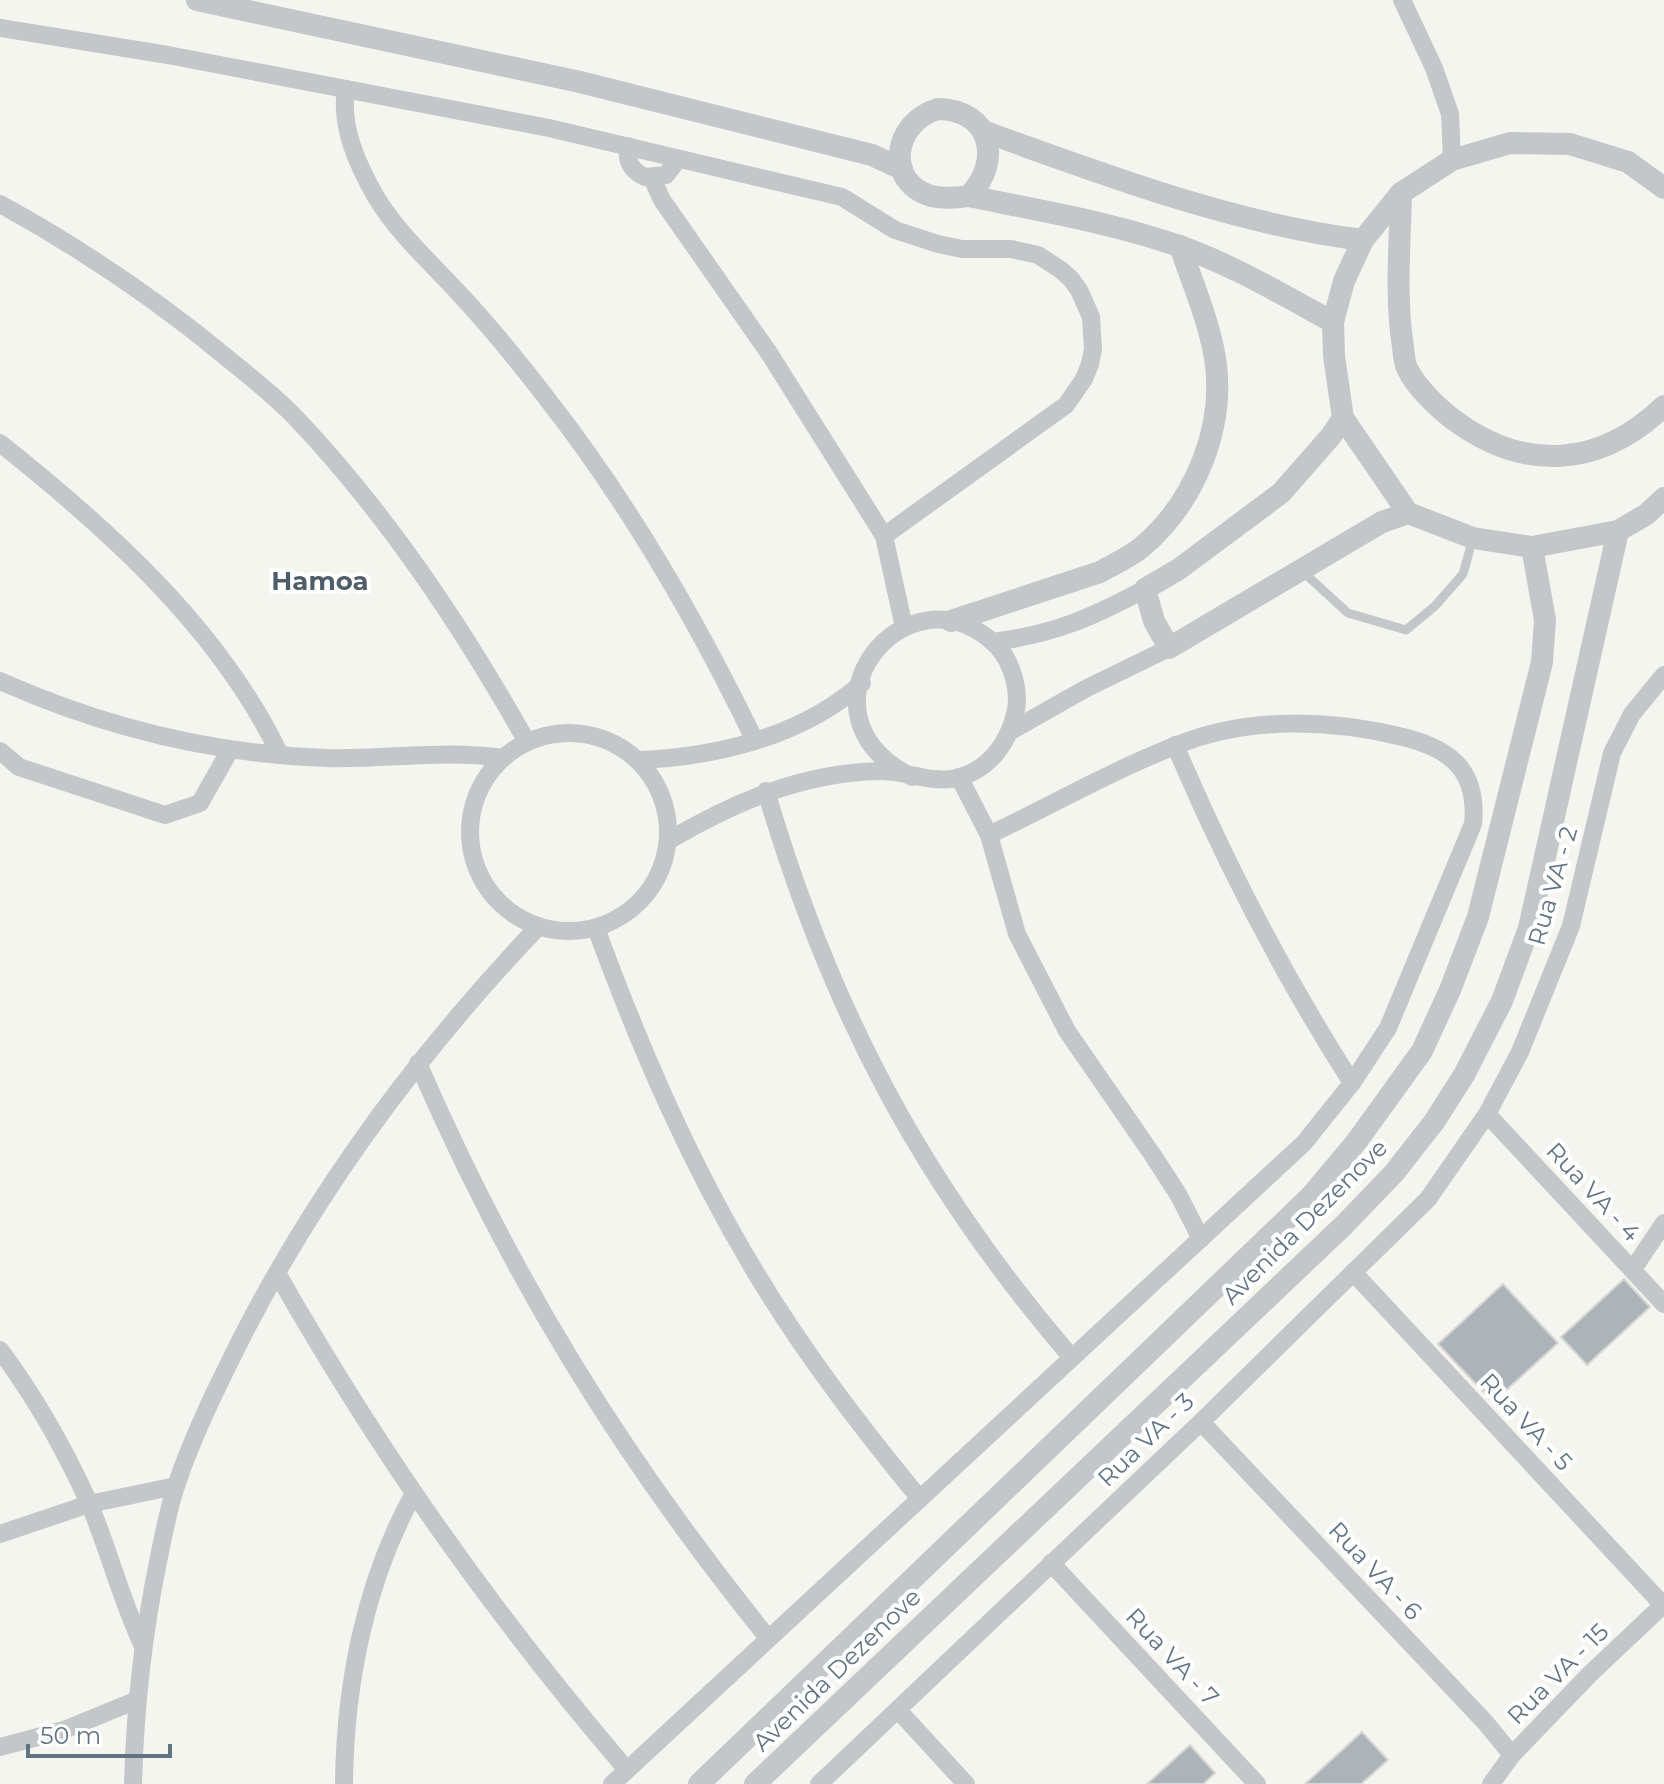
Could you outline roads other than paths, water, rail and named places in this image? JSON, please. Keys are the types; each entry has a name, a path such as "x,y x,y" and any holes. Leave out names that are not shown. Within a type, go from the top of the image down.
{"street":[{"path":"197,0 610,89 872,155 902,169"},
{"path":"1402,0 1434,68 1450,114 1452,160"},
{"path":"0,28 168,55 628,146 842,197 895,230 962,249 1025,251 1061,270 1079,290 1091,317 1093,349 1090,364 1076,393 1066,405 884,536"},
{"path":"346,89 342,110 355,153 377,198 407,239 504,344 626,508 688,611 755,741"},
{"path":"969,196 981,184 988,168 988,144 983,131 964,113 938,109 925,112 906,130 899,156 902,169 918,190 943,198 969,196 1108,223 1180,246 1238,270 1333,322"},
{"path":"983,131 1251,221 1311,234 1363,240"},
{"path":"1664,188 1628,162 1570,144 1510,143 1452,160 1401,193 1363,240 1344,281 1333,322 1334,356 1343,418 1408,513 1473,538 1532,547 1618,531 1647,514 1664,498"},
{"path":"628,146 632,169 652,178 666,175 678,159"},
{"path":"652,178 662,200 769,353 884,536 904,627"},
{"path":"1401,193 1398,315 1407,369 1441,410 1477,437 1513,451 1526,455 1567,457 1604,447 1654,416 1664,406"},
{"path":"0,204 151,298 293,415 345,474 418,568 486,670 527,742"},
{"path":"951,621 1100,572 1122,560 1141,548 1159,530 1189,490 1210,444 1216,361 1180,246"},
{"path":"993,642 1035,637 1077,623 1145,589 1191,560 1281,493 1343,418"},
{"path":"0,443 84,514 182,611 242,687 280,755"},
{"path":"1011,731 1085,689 1169,648 1382,522 1408,513"},
{"name":"Avenida Dezenove","path":"755,1784 1344,1225 1394,1173 1434,1122 1464,1075 1502,1001 1529,928 1618,531"},
{"name":"Avenida Dezenove","path":"699,1784 1311,1196 1357,1141 1422,1051 1478,917 1542,662 1545,620 1532,547"},
{"path":"1145,589 1154,621 1169,648"},
{"path":"668,841 721,811 766,791 813,779 884,770 912,777 935,781 959,777 981,767 999,751 1011,731 1017,707 1013,672 1004,653 973,628 951,621 927,621 904,627 884,641 868,659 859,681 857,705 862,729 873,749 891,766 912,777"},
{"name":"Rua VA - 2","path":"1487,1114 1520,1052 1571,926 1612,753 1632,714 1664,675"},
{"path":"0,681 83,714 131,729 230,750 368,759 456,753 503,758"},
{"path":"638,760 697,756 755,741 811,717 862,683 859,681"},
{"path":"612,1784 1304,1143 1352,1083 1388,1028 1473,824 1473,798 1465,774 1442,749 1348,726 1259,726 1175,745 989,835"},
{"path":"556,733 586,734 614,743 638,760 656,783 666,811 668,841 661,870 646,895 623,915 596,928 567,932 538,927 511,913 490,893 475,867 469,838 472,808 484,781 503,758 527,742 556,733"},
{"path":"1175,745 1264,936 1352,1083"},
{"path":"0,751 19,767 165,815 200,803 230,750"},
{"path":"959,777 989,835 1017,934 1067,1031 1178,1194 1201,1239"},
{"path":"766,791 802,906 874,1071 910,1136 965,1222 1072,1358"},
{"path":"133,1784 143,1646 162,1539 176,1486 230,1362 277,1273 367,1129 492,975 538,927"},
{"path":"596,928 658,1084 722,1214 757,1275 834,1390 920,1499"},
{"path":"418,1063 483,1205 559,1343 608,1422 681,1527 768,1638"},
{"name":"Rua VA - 4","path":"1487,1114 1664,1304"},
{"name":"Rua VA - 3","path":"819,1784 1201,1422 1428,1199 1487,1114"},
{"path":"1633,1269 1664,1223"},
{"name":"Rua VA - 5","path":"1353,1272 1663,1604"},
{"path":"277,1273 357,1410 413,1495 515,1635 627,1770"},
{"path":"0,1350 40,1409 89,1504 126,1610 143,1646"},
{"name":"Rua VA - 6","path":"1201,1422 1485,1722 1512,1755"},
{"path":"0,1534 89,1504 176,1486"},
{"path":"344,1784 352,1683 368,1606 393,1530 413,1495"},
{"name":"Rua VA - 7","path":"1051,1563 1257,1784"},
{"name":"Rua VA - 15","path":"1491,1784 1512,1755 1663,1604"},
{"path":"0,1747 64,1730 137,1700"},
{"path":"898,1710 966,1784"}],"lane":[{"path":"1302,571 1348,613 1406,630 1435,606 1463,574 1473,538"}],"district":[{"name":"Hamoa","path":"320,581"}]}
